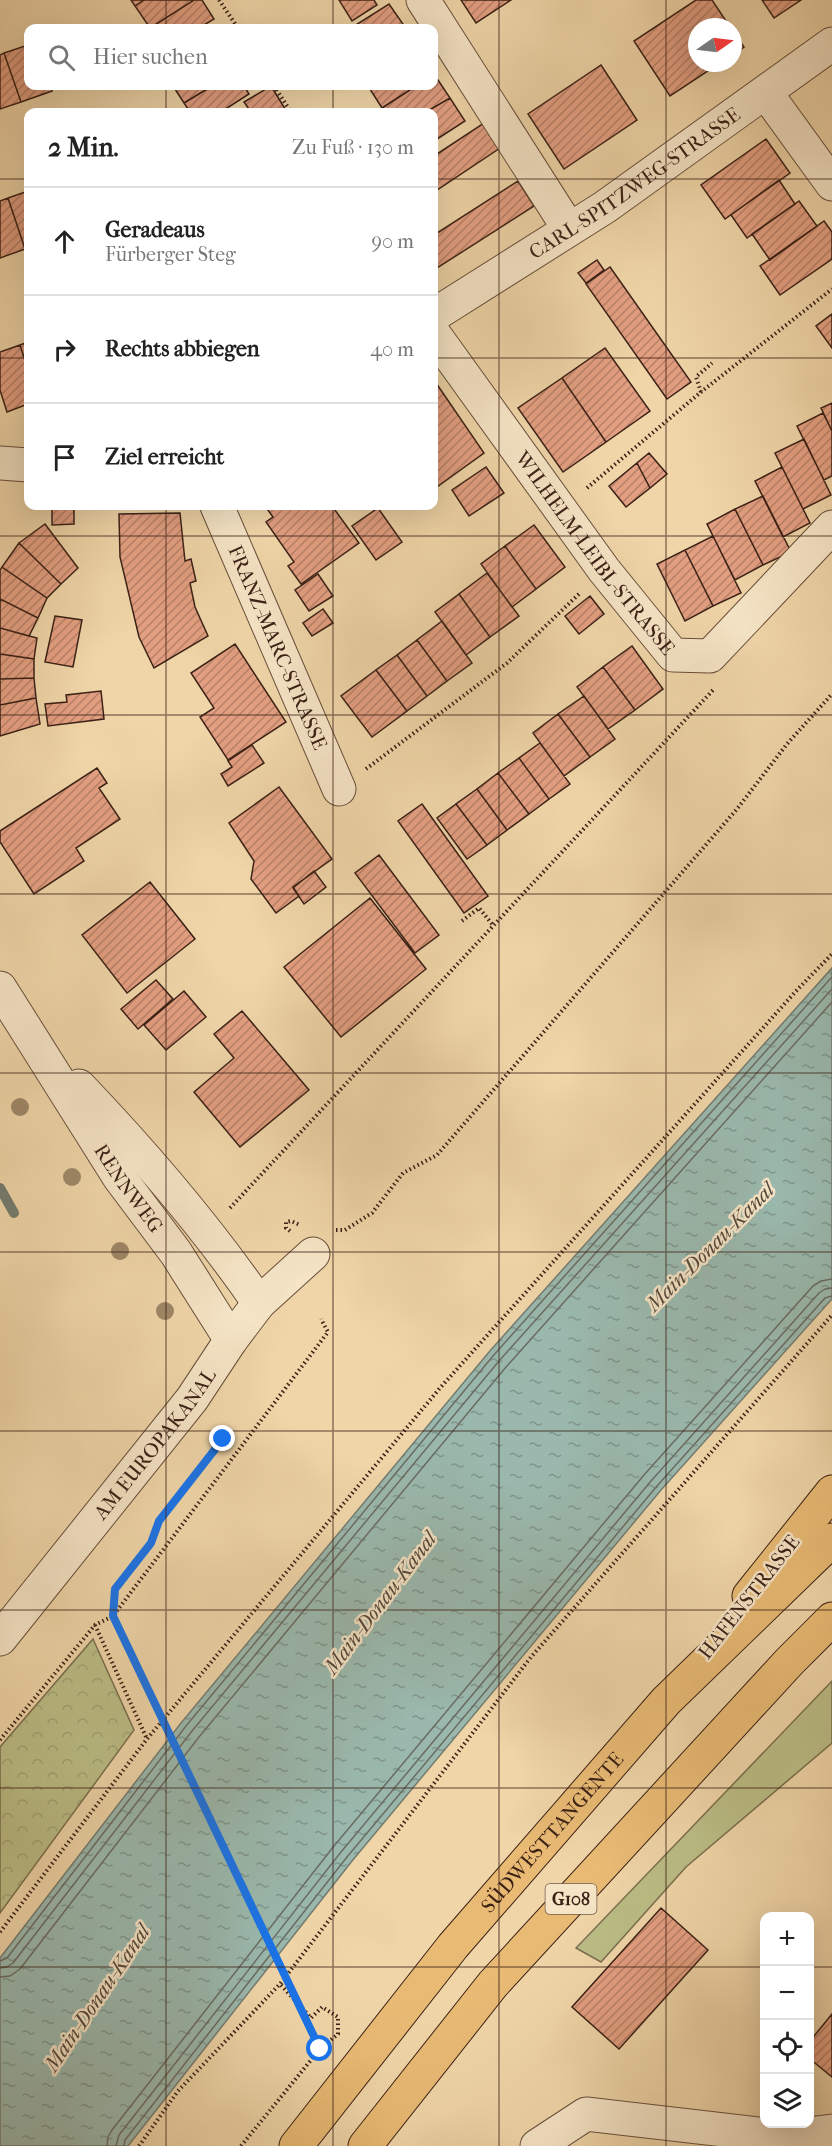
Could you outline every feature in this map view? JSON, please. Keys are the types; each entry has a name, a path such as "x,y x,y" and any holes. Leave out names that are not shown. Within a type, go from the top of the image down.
{"highway":[{"name":"HAFENSTRASSE","path":"666,1701 832,1492"},
{"name":"SÜDWESTTANGENTE","path":"296,2146 453,1946 666,1701 832,1540"},
{"name":"G108","path":"365,2146 493,1984 789,1662 832,1619"}],"street":[{"path":"423,0 569,229"},
{"name":"CARL-SPITZWEG-STRASSE","path":"438,312 604,207 832,44"},
{"path":"766,93 832,184"},
{"name":"WILHELM-LEIBL-STRASSE","path":"438,340 604,570 673,655 710,656 832,527"},
{"path":"0,462 24,465"},
{"name":"FRANZ-MARC-STRASSE","path":"219,510 339,789"},
{"name":"RENNWEG","path":"0,988 119,1177 176,1253 231,1340"},
{"name":"RENNWEG","path":"30,1035 141,1152 235,1268 259,1303"},
{"name":"AM EUROPAKANAL","path":"0,1639 192,1399 231,1340 310,1237"},
{"path":"537,2146 586,2114 784,2137 832,2131"}],"path":[{"path":"219,0 235,24"},
{"path":"277,90 288,108"},
{"path":"560,508 701,392 832,290"},
{"path":"701,392 696,377 712,363"},
{"path":"339,789 507,663 604,570"},
{"path":"222,1214 235,1204 716,687"},
{"path":"310,1237 345,1230 372,1213 403,1173 437,1155 737,809 788,744 832,694"},
{"path":"462,921 479,908 493,925"},
{"path":"0,1932 147,1739 440,1388 797,990 832,954"},
{"path":"139,2146 178,2091 280,1984 531,1657 832,1316"},
{"path":"0,1740 95,1625 113,1616 328,1332 321,1319"},
{"path":"223,1439 159,1521 151,1543 115,1589 113,1616 320,2049"},
{"path":"95,1625 147,1739"},
{"path":"241,2146 320,2049 338,2034 338,2017 322,2007 311,2018 280,1984"}],"green space":[{"path":"93,1639 134,1730 0,1913 0,1747"},
{"path":"832,1681 832,1743 686,1867 601,1962 576,1948"}],"water":[{"name":"Main-Donau-Kanal","path":"832,968 832,1299 661,1490 352,1861 128,2146 0,2146 0,1958 181,1723 489,1352"}],"building":[{"path":"131,0 144,0 135,6"},
{"path":"144,0 194,0 156,24 147,24 135,6"},
{"path":"194,0 202,0 214,19 206,24 156,24"},
{"path":"339,0 374,0 377,5 352,21"},
{"path":"461,0 511,0 476,23"},
{"path":"696,0 712,0 724,18 688,18 688,72 706,72 670,96 634,41"},
{"path":"762,0 801,0 774,18"},
{"path":"389,4 403,24 357,24"},
{"path":"24,46 24,90 52,91 21,102 4,53"},
{"path":"4,53 21,102 0,109 0,55"},
{"path":"601,65 637,120 564,169 528,114"},
{"path":"438,80 450,98 433,108 382,108 410,90 438,90"},
{"path":"176,90 205,90 184,103"},
{"path":"205,90 246,90 249,94 227,108 187,108 184,103"},
{"path":"264,90 273,90 285,108 248,108 244,102"},
{"path":"371,90 410,90 382,108"},
{"path":"450,98 465,121 438,138 438,108 433,108"},
{"path":"484,123 500,148 438,189 438,153"},
{"path":"766,139 790,173 725,219 701,185"},
{"path":"779,180 795,204 747,238 731,215"},
{"path":"518,181 534,206 438,267 438,232"},
{"path":"24,192 24,246 8,198"},
{"path":"8,198 24,249 0,258 0,201"},
{"path":"799,201 817,226 770,260 752,234"},
{"path":"824,221 832,232 832,259 780,295 760,266"},
{"path":"597,260 604,270 586,283 578,273"},
{"path":"610,267 691,382 667,399 586,284"},
{"path":"832,314 832,348 816,326"},
{"path":"24,344 24,358 20,345"},
{"path":"20,345 24,358 24,406 7,412 0,390 0,352"},
{"path":"605,348 650,411 606,442 562,378"},
{"path":"562,378 606,442 563,472 518,408"},
{"path":"438,386 484,453 438,486"},
{"path":"832,403 832,431 821,408"},
{"path":"823,413 832,431 832,476 824,480 797,426"},
{"path":"804,439 831,495 803,509 775,453"},
{"path":"649,453 667,474 650,488 637,463"},
{"path":"637,463 650,488 626,507 609,486"},
{"path":"486,467 504,493 469,516 452,490"},
{"path":"782,467 810,523 783,537 755,481"},
{"path":"763,496 791,552 763,565 735,509"},
{"path":"735,509 763,565 735,580 707,524"},
{"path":"52,510 74,510 74,524 52,525"},
{"path":"268,510 335,510 359,543 301,584 288,566 294,562 266,522 273,517"},
{"path":"375,510 379,510 402,542 376,560 352,526"},
{"path":"180,513 185,561 191,559 196,581 190,583 195,607 208,636 154,668 139,637 120,557 119,514"},
{"path":"45,524 78,568 61,584 19,543"},
{"path":"534,525 565,567 536,589 505,546"},
{"path":"713,536 741,593 713,606 685,550"},
{"path":"19,543 61,584 47,598 2,567"},
{"path":"505,546 536,589 512,607 481,564"},
{"path":"685,550 713,606 685,621 657,564"},
{"path":"2,567 47,598 38,618 0,599 0,570"},
{"path":"487,573 519,616 490,637 459,594"},
{"path":"318,574 333,596 309,611 295,590"},
{"path":"459,594 490,637 466,655 435,612"},
{"path":"590,596 604,614 579,634 565,616"},
{"path":"0,599 38,618 29,636 0,628"},
{"path":"323,609 333,623 312,636 303,623"},
{"path":"55,616 82,620 73,667 45,662"},
{"path":"442,621 472,663 447,681 417,640"},
{"path":"0,628 37,638 34,659 0,654"},
{"path":"417,640 447,681 427,696 397,655"},
{"path":"235,644 286,722 228,760 200,717 214,708 191,673"},
{"path":"632,646 663,689 635,710 603,667"},
{"path":"0,654 34,659 34,678 0,679"},
{"path":"397,655 427,696 407,711 376,670"},
{"path":"603,667 635,710 608,729 577,687"},
{"path":"376,670 407,711 372,737 341,696"},
{"path":"34,678 36,698 0,705 0,679"},
{"path":"101,691 104,719 48,726 45,704 67,702 66,695"},
{"path":"584,696 615,739 590,757 558,714"},
{"path":"36,698 40,724 0,736 0,705"},
{"path":"558,714 590,757 564,776 533,733"},
{"path":"540,743 570,784 549,799 519,758"},
{"path":"252,745 264,763 228,786 221,774 232,767 228,761"},
{"path":"519,758 549,799 529,814 498,773"},
{"path":"97,768 107,783 99,788 120,819 76,848 84,861 34,894 0,842 0,831"},
{"path":"498,773 529,814 507,830 477,789"},
{"path":"279,787 332,859 293,887 299,896 276,913 251,879 254,861 229,823"},
{"path":"477,789 507,830 487,845 456,804"},
{"path":"422,804 488,896 464,913 398,821"},
{"path":"456,804 487,845 467,859 437,818"},
{"path":"379,855 439,935 415,953 355,873"},
{"path":"314,871 326,887 304,904 293,888"},
{"path":"150,882 195,939 127,993 82,935"},
{"path":"370,898 426,969 341,1037 284,967"},
{"path":"156,980 173,999 138,1029 121,1009"},
{"path":"184,991 206,1017 166,1050 144,1025"},
{"path":"242,1011 309,1090 240,1147 194,1092 234,1058 214,1034"},
{"path":"661,1908 708,1950 619,2049 572,2007"},
{"path":"832,2014 832,2077 814,2062 814,2036"}],"waterway":[{"path":"0,1188 14,1213"}],"route":[{"path":"223,1439 159,1521 151,1543 115,1589 113,1616 320,2049"}]}
